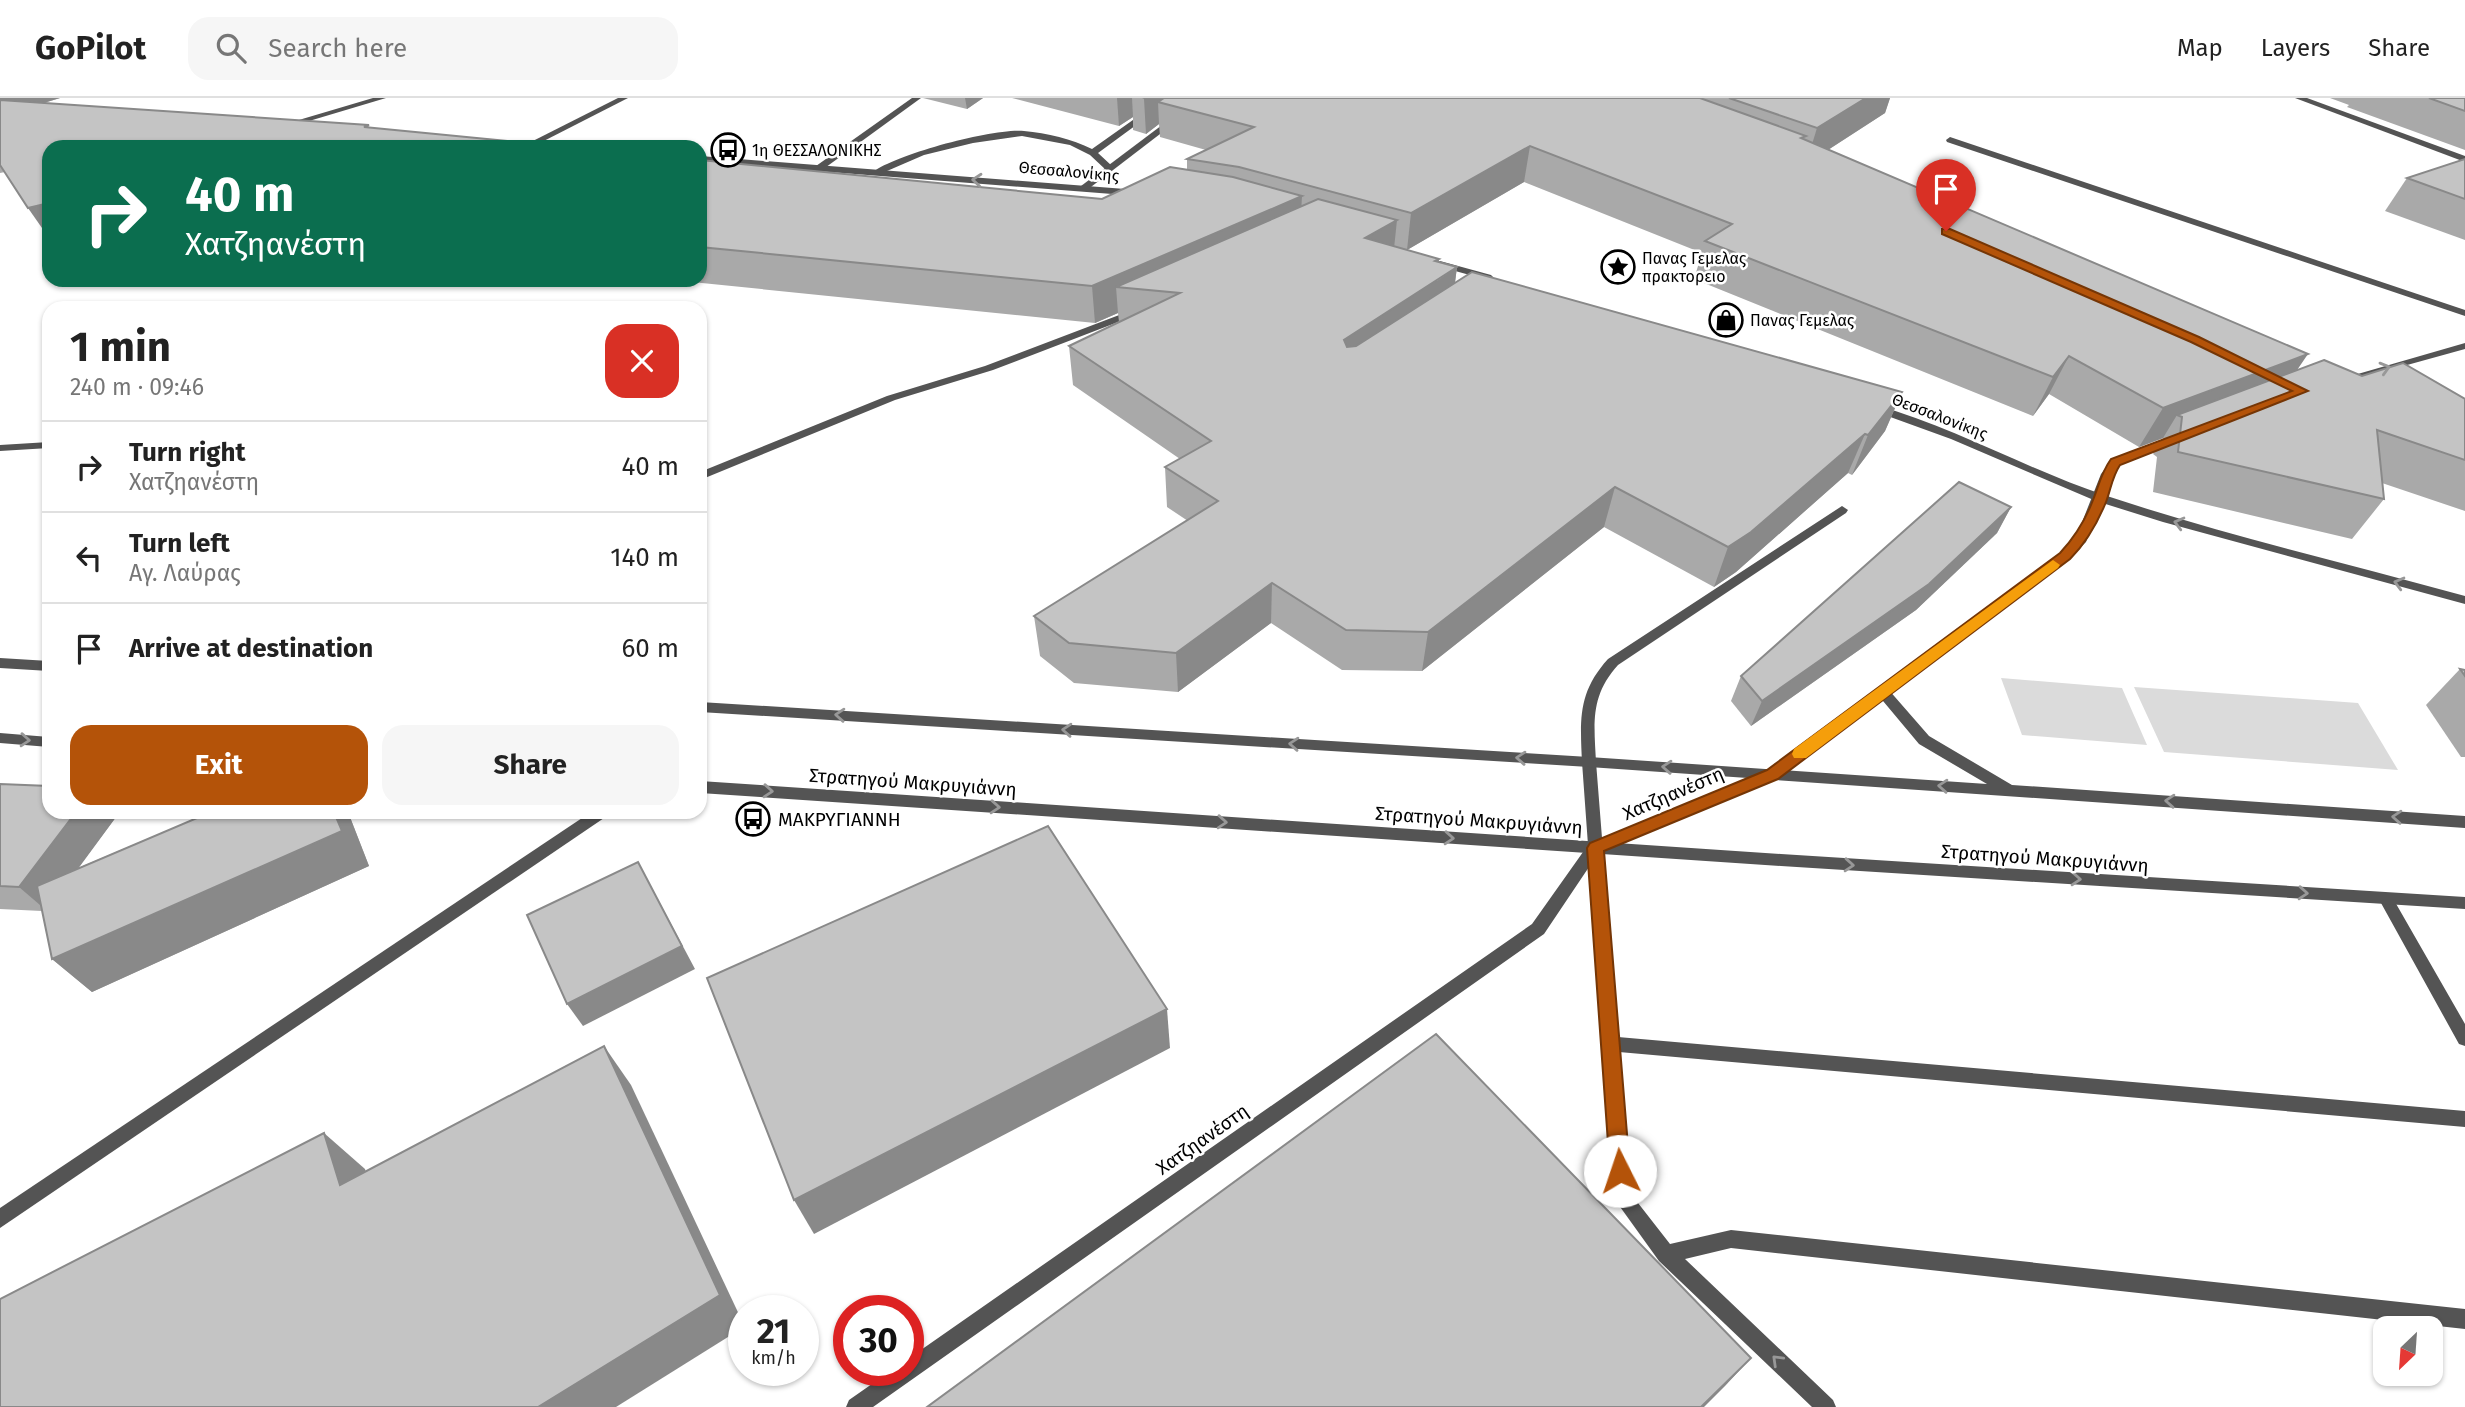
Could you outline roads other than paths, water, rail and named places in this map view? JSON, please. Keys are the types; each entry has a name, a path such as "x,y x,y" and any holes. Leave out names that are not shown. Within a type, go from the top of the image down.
{"street":[{"path":"299,131 273,129 382,98"},
{"path":"541,140 624,98"},
{"path":"819,168 917,98"},
{"path":"1093,153 1169,98"},
{"path":"1084,188 1203,98"},
{"path":"2300,98 2465,159"},
{"path":"877,172 921,153 973,140 1022,133 1073,144 1093,153 1109,168"},
{"path":"1951,140 2465,313"},
{"name":"Θεσσαλονίκης","path":"707,160 1144,193"},
{"path":"1423,259 1502,280 1491,288"},
{"path":"707,473 891,398 989,368 1092,331 1142,309"},
{"path":"2327,384 2465,345"},
{"name":"Θεσσαλονίκης","path":"1864,404 1955,437 2101,499 2465,600"},
{"name":"Χατζηανέστη","path":"856,1407 1538,929 1595,848 1772,774 2065,556 2080,541 2101,499 2107,474 2116,462 2187,435"},
{"path":"0,448 42,445"},
{"path":"1826,1407 1666,1254 1622,1197 1589,762 1588,705 1599,675 1613,662 1842,510"},
{"path":"0,663 42,666"},
{"path":"1883,692 1924,740 2010,790"},
{"path":"707,707 1589,762 2465,822"},
{"path":"0,738 42,741"},
{"name":"Στρατηγού Μακρυγιάννη","path":"707,787 1595,848 2465,903"},
{"path":"0,1219 591,819"},
{"path":"2386,899 2465,1039"},
{"path":"1610,1044 2465,1119"},
{"path":"1666,1254 1731,1240 2465,1320"}],"place":[{"name":"1η ΘΕΣΣΑΛΟΝΙΚΗΣ","path":"728,150"},
{"name":"Πανας Γεμελας πρακτορειο","path":"1618,267"},
{"name":"Πανας Γεμελας","path":"1726,320"},
{"name":"ΜΑΚΡΥΓΙΑΝΝΗ","path":"753,819"}]}
